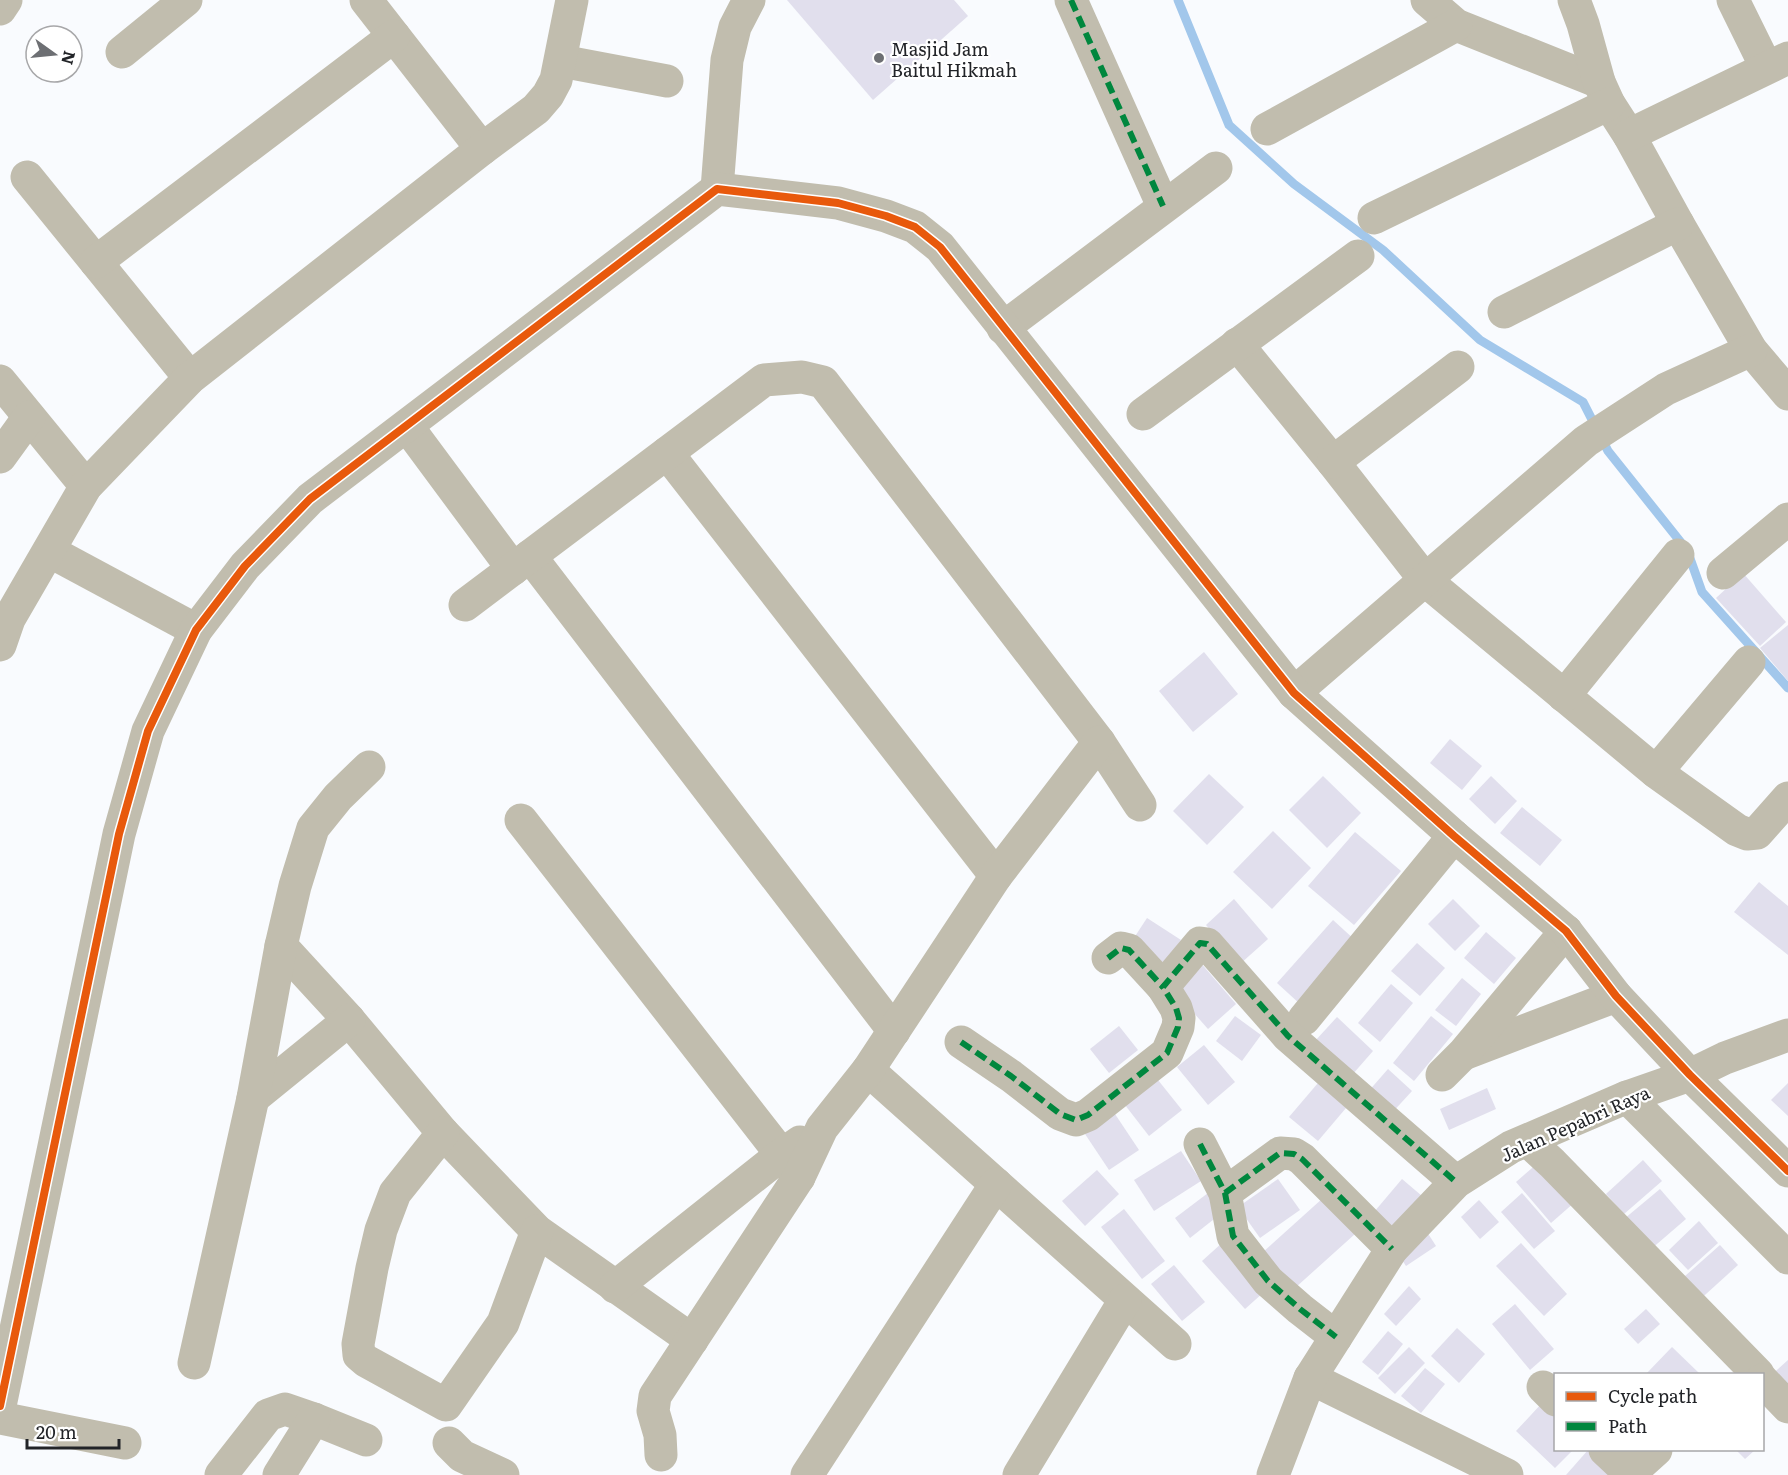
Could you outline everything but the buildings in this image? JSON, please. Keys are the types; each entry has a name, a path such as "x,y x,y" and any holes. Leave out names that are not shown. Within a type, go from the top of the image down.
{"street":[{"path":"0,9 6,0"},
{"path":"122,52 186,0"},
{"path":"366,0 482,149"},
{"path":"717,189 727,60 735,27 750,0"},
{"path":"1071,0 1163,206"},
{"path":"1427,0 1456,25 1604,93"},
{"path":"1574,0 1604,93 1751,350 1788,394"},
{"path":"1629,135 1777,62 1733,0"},
{"path":"3,627 86,486 190,378 536,109 548,95 556,80 561,61 567,5"},
{"path":"1267,129 1456,25"},
{"path":"96,262 394,36"},
{"path":"561,61 667,81"},
{"path":"1374,218 1604,93"},
{"path":"1003,328 1216,168"},
{"path":"27,177 190,378"},
{"path":"0,1406 119,834 148,731 196,630 245,566 310,500 717,189 838,203 886,216 915,227 940,247 1294,693 1454,836 1566,931 1616,996 1690,1075 1788,1171"},
{"path":"1504,312 1678,224"},
{"path":"1143,414 1358,256"},
{"path":"1237,344 1426,581 1656,772 1737,830 1747,834 1757,833 1788,798"},
{"path":"1294,693 1586,441 1666,389 1751,350"},
{"path":"1333,462 1458,367"},
{"path":"465,605 764,380 802,376 823,382 1099,742 1140,805"},
{"path":"0,381 86,486"},
{"path":"0,457 29,417"},
{"path":"407,426 522,563 894,1030"},
{"path":"667,453 996,876"},
{"path":"1722,573 1788,519"},
{"path":"49,551 196,630"},
{"path":"1564,696 1678,555"},
{"path":"1656,772 1749,662"},
{"path":"661,1455 660,1435 653,1411 655,1396 692,1340 790,1166 868,1070 996,876 1099,742"},
{"path":"194,1363 253,1098 281,946 295,886 313,828 338,797 369,767"},
{"path":"521,820 790,1166"},
{"path":"1304,1019 1454,836"},
{"path":"1566,931 1452,1065 1616,996"},
{"path":"1163,987 1200,944 1207,944 1288,1036 1456,1182"},
{"path":"281,946 349,1020 443,1133 537,1231 692,1340"},
{"path":"961,1042 1011,1076 1060,1114 1076,1120 1088,1115 1167,1053 1178,1027 1179,1018 1176,1008 1163,987 1129,950 1121,948 1108,958"},
{"path":"253,1098 349,1020"},
{"name":"Jalan Pepabri Raya","path":"1274,1475 1310,1378 1392,1249 1456,1182 1511,1148 1627,1097 1690,1075 1725,1058 1788,1035"},
{"path":"868,1070 1175,1344"},
{"path":"1627,1097 1788,1258"},
{"path":"443,1133 395,1193 381,1230 372,1268 358,1344 359,1355 446,1405 503,1323 537,1231"},
{"path":"1528,1141 1552,1163 1748,1372"},
{"path":"1200,1144 1225,1193 1233,1236 1255,1266 1280,1293 1336,1337"},
{"path":"1225,1193 1280,1153 1294,1154 1302,1159 1392,1249"},
{"path":"615,1287 790,1166"},
{"path":"807,1475 996,1184"},
{"path":"1019,1475 1125,1300"},
{"path":"1310,1378 1507,1475"},
{"path":"1764,1386 1788,1407"},
{"path":"221,1475 268,1415 285,1409 366,1440"},
{"path":"0,1418 125,1443"},
{"path":"279,1475 314,1419"},
{"path":"449,1443 462,1456 503,1475"},
{"path":"1607,1451 1619,1463 1637,1467 1654,1451"}],"waterway":[{"path":"1178,0 1229,125 1294,184 1383,250 1480,340 1583,402 1608,451 1687,550 1702,592 1788,688"}],"marked path":[{"path":"1071,0 1163,206"},
{"path":"961,1042 1011,1076 1060,1114 1076,1120 1088,1115 1167,1053 1178,1027 1179,1018 1176,1008 1163,987 1200,943 1207,944 1288,1036 1456,1182"},
{"path":"1108,958 1121,948 1129,950 1163,987"},
{"path":"1200,1144 1225,1193 1233,1236 1268,1281 1336,1337"},
{"path":"1225,1193 1280,1153 1294,1154 1302,1159 1392,1249"}],"cycle path":[{"path":"0,1406 119,834 148,731 196,630 245,566 310,499 717,189 838,203 886,216 915,227 940,247 1294,693 1454,836 1566,931 1616,996 1690,1075 1788,1171"}],"place":[{"name":"Masjid Jam Baitul Hikmah","path":"879,58"}]}
